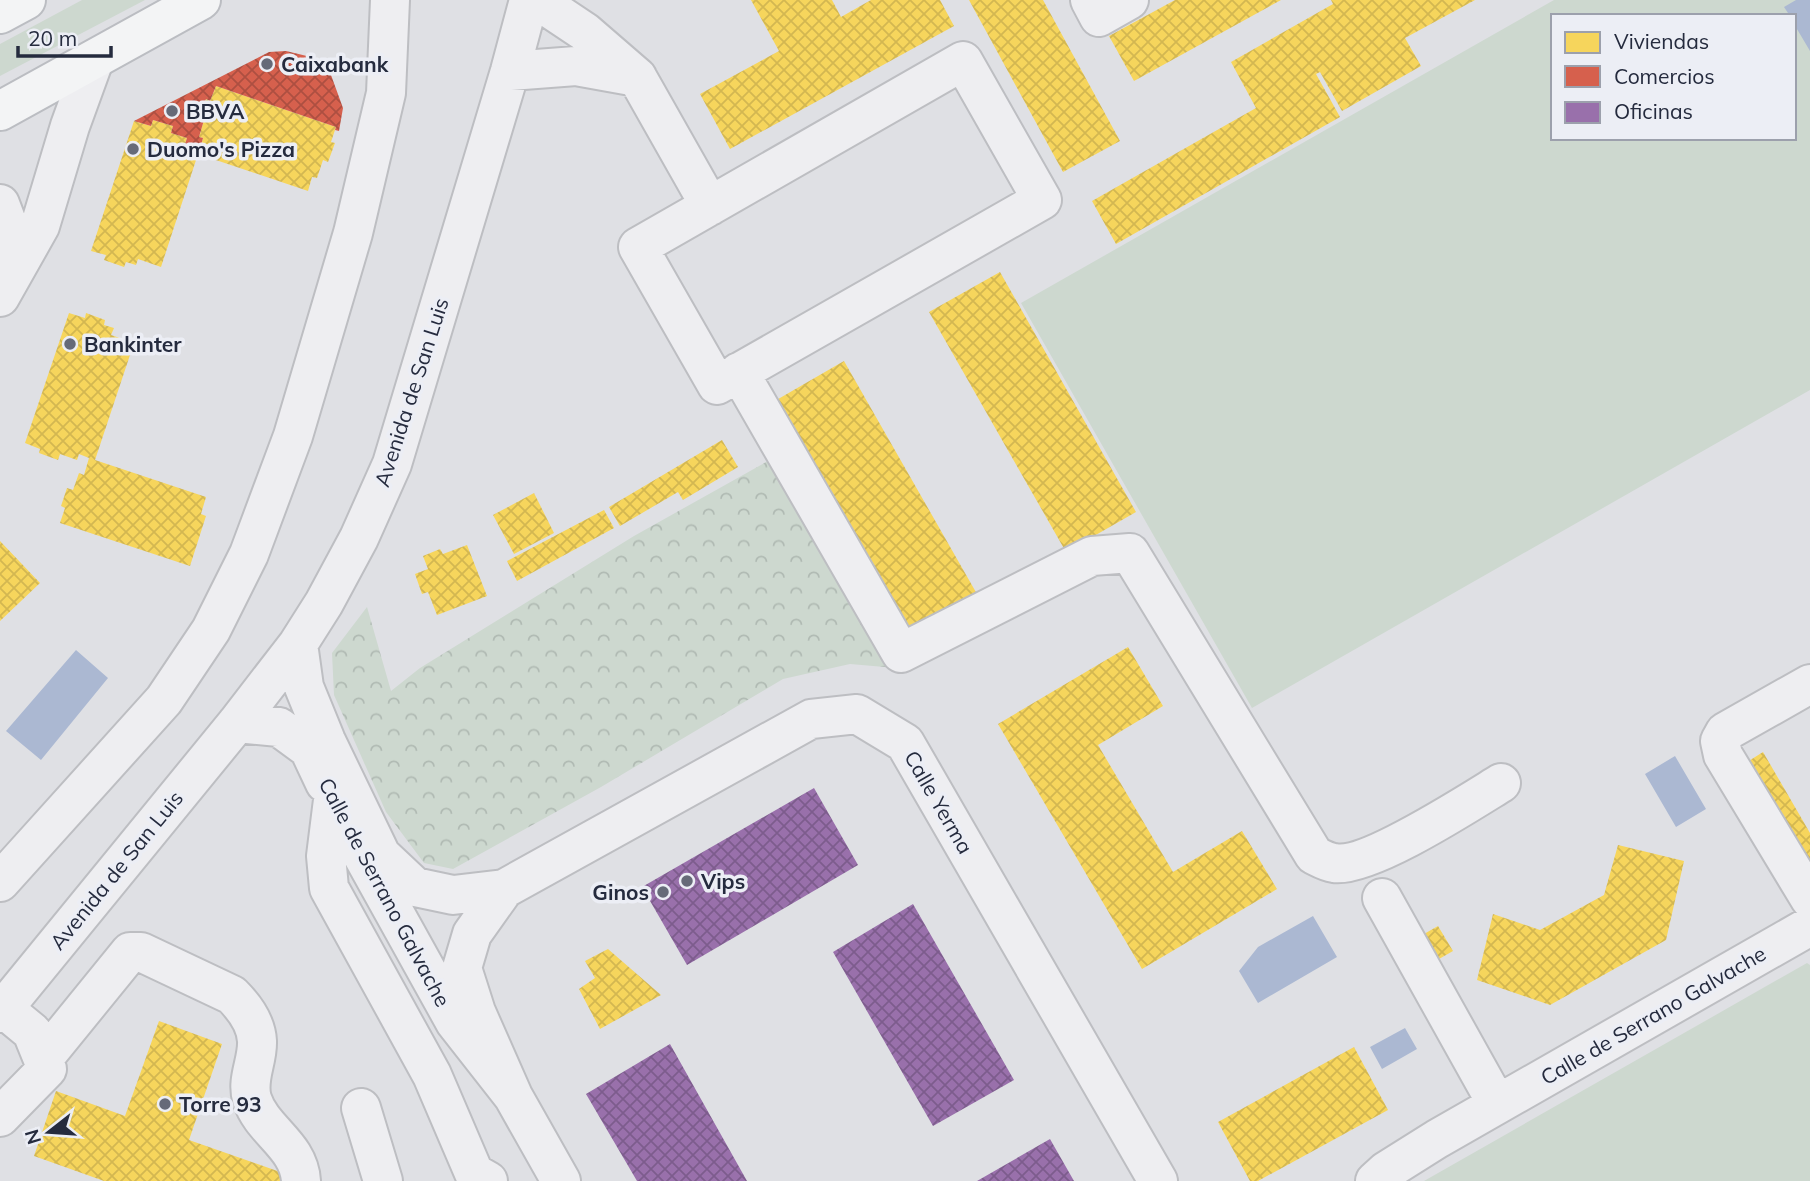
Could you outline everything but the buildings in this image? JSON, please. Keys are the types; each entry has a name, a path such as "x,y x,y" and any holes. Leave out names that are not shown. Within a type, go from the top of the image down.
{"main road":[{"path":"0,14 26,0"},
{"path":"0,111 201,0"}],"street":[{"path":"0,882 164,700 211,630 248,554 293,436 353,233 386,93 390,0"},
{"name":"Avenida de San Luis","path":"43,1059 32,1032 2,1011 237,723 298,644 359,538 392,464 529,0"},
{"path":"537,0 585,32 638,77 710,206"},
{"path":"1090,0 1099,17 1129,0"},
{"path":"0,297 40,226 70,126 94,60"},
{"path":"963,61 1042,200 717,386 638,247 710,206 963,61"},
{"path":"510,71 576,66 638,77"},
{"path":"0,204 8,225 0,271"},
{"path":"739,372 901,653 1093,556 1130,553 1314,855 1335,863 1349,862 1405,840 1501,783"},
{"name":"Calle de Serrano Galvache","path":"298,644 304,687 326,741 381,855 415,887 453,895 504,889"},
{"path":"1810,684 1725,732 1720,741 1723,755 1810,899"},
{"name":"Calle Yerma","path":"504,889 811,719 857,714 905,743 1158,1181"},
{"name":"Calle de Serrano Galvache","path":"237,723 279,727 309,749 332,800 455,1022 513,1096"},
{"path":"332,800 326,856 329,888 432,1075 471,1178"},
{"name":"Calle de Serrano Galvache","path":"504,889 472,934 462,968 476,1012 513,1096 561,1181"},
{"path":"1382,898 1497,1104"},
{"name":"Calle de Serrano Galvache","path":"1375,1181 1406,1158 1497,1104 1810,926"},
{"path":"0,1117 47,1069 43,1059 130,952 141,952 232,995 243,1006 253,1023 257,1041 250,1087 257,1112 296,1159 300,1181"},
{"path":"361,1108 383,1181"}],"green space":[{"path":"82,0 145,0 0,76 0,44"},
{"path":"1554,0 1810,0 1810,390 1252,708 1021,303"},
{"path":"775,457 896,668 850,664 783,679 601,787 453,869 424,863 386,812 334,695 332,653 367,607 391,691 420,668 634,536"},
{"path":"1807,963 1810,965 1810,1181 1424,1181"}],"water":[{"path":"1796,0 1810,0 1810,51 1796,27 1796,14 1789,14 1784,7"},
{"path":"76,650 108,678 41,760 6,731"},
{"path":"1675,756 1706,809 1676,827 1645,774"},
{"path":"1313,916 1337,957 1258,1003 1239,971 1258,947"},
{"path":"1405,1028 1417,1049 1382,1069 1370,1047"}],"place":[{"name":"Caixabank","path":"267,64"},
{"name":"BBVA","path":"172,111"},
{"name":"Duomo's Pizza","path":"133,149"},
{"name":"Bankinter","path":"70,344"},
{"name":"Vips","path":"687,881"},
{"name":"Ginos","path":"663,892"},
{"name":"Torre 93","path":"165,1104"}]}
